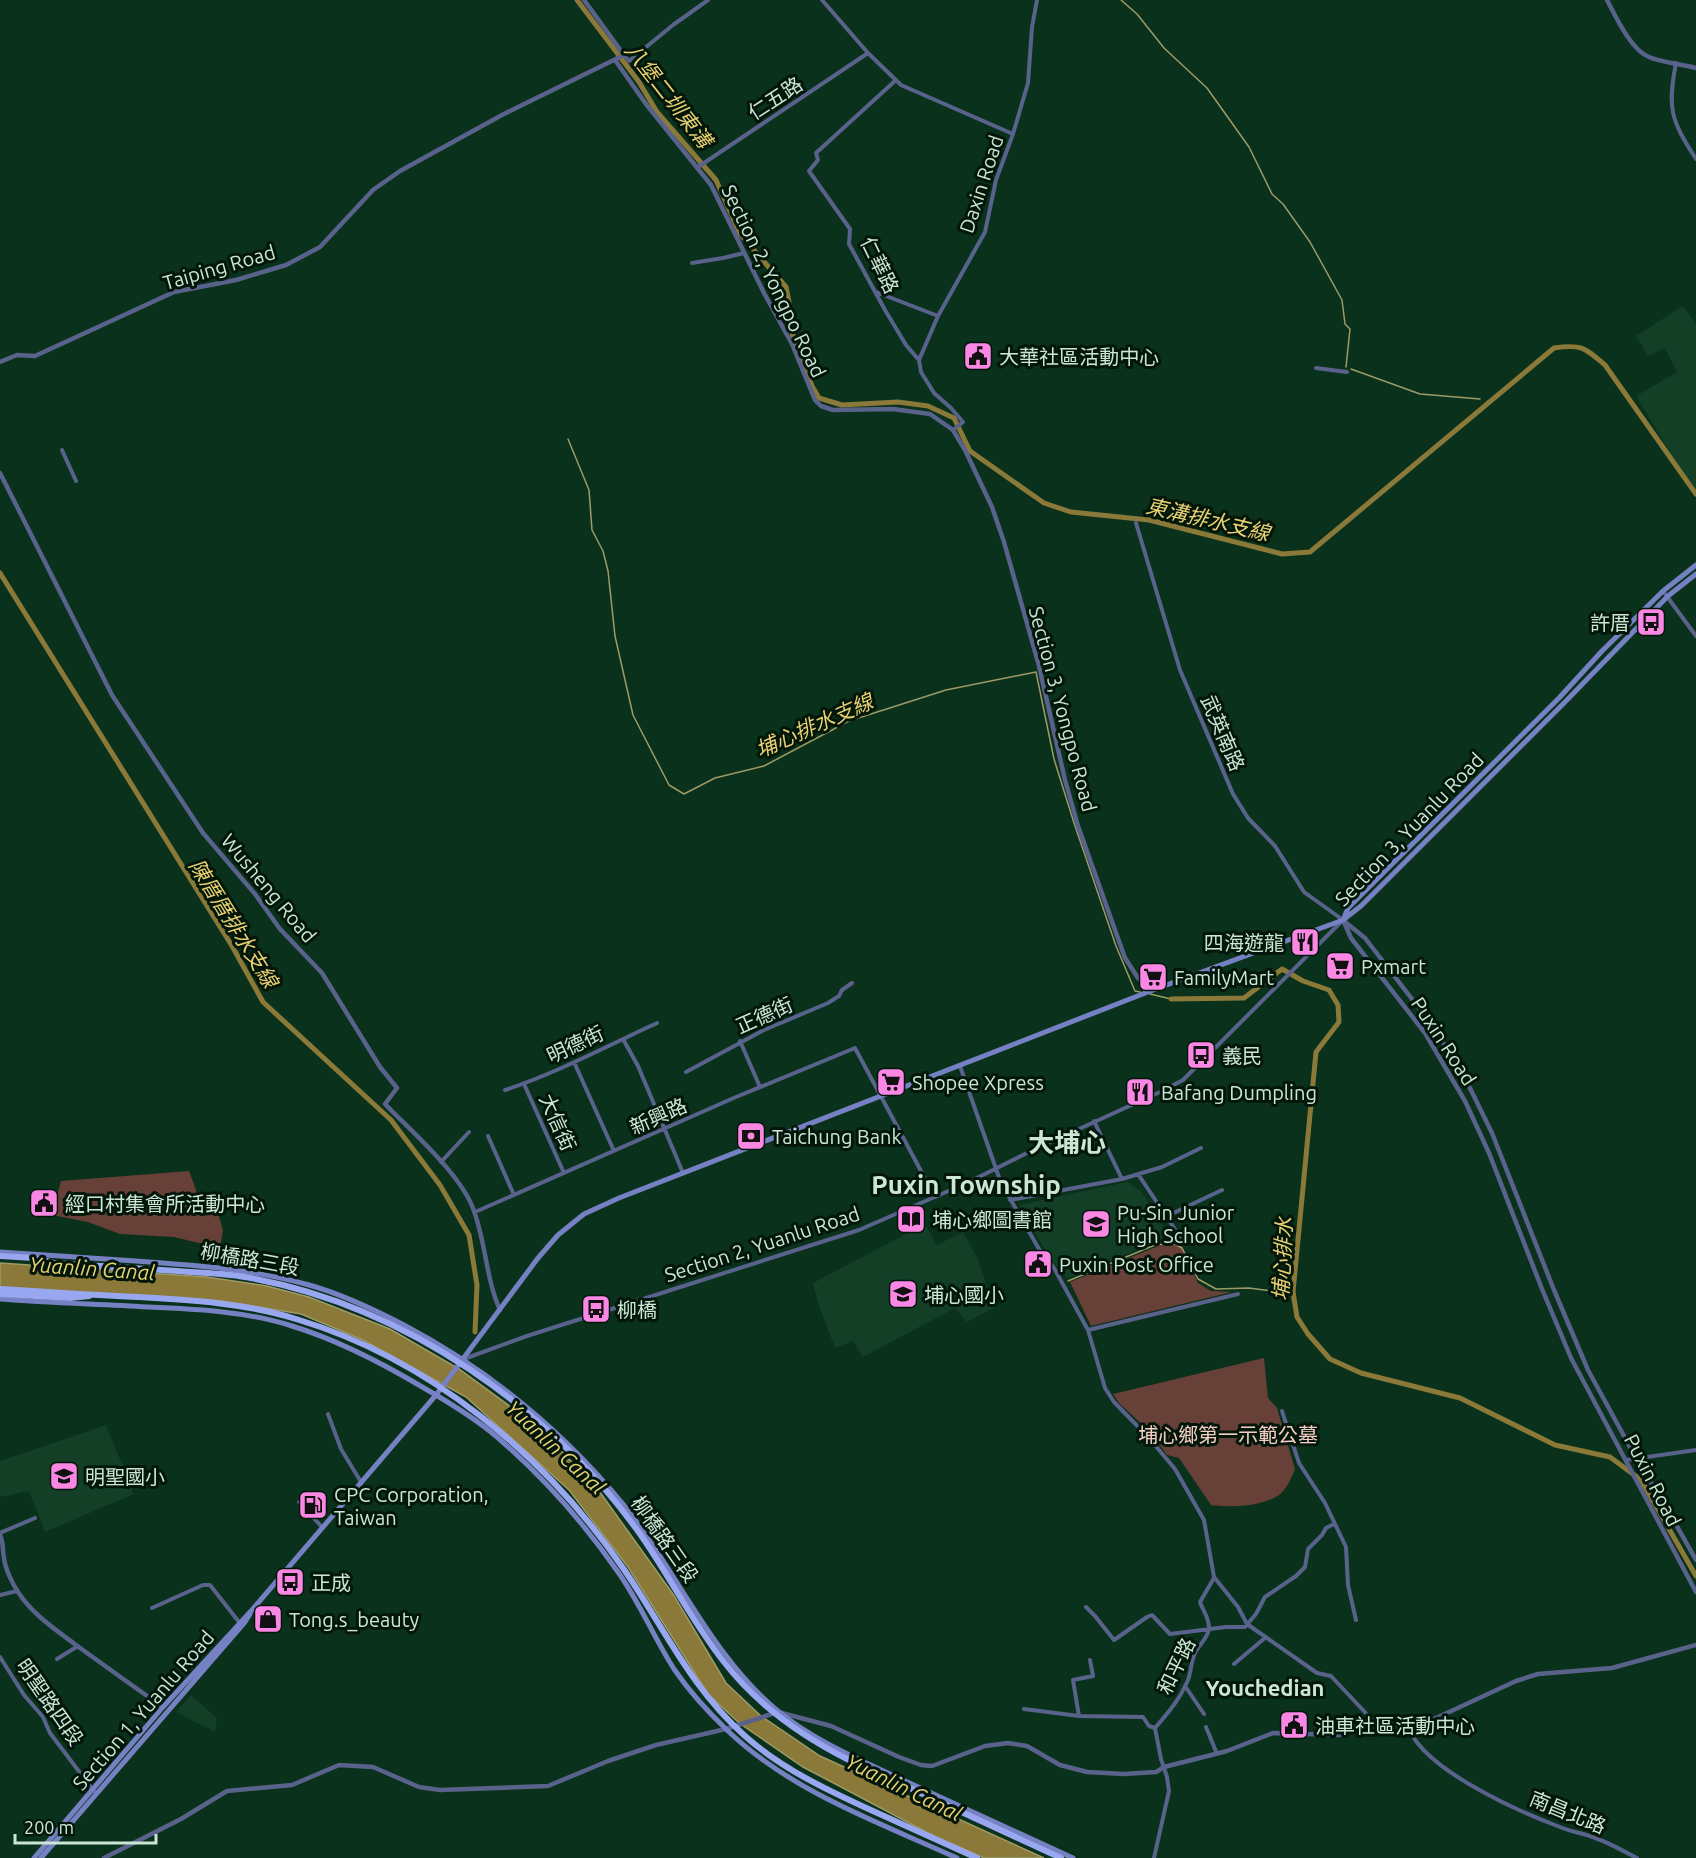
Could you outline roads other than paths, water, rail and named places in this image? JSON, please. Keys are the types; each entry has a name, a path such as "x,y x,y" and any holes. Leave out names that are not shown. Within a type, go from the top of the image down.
{"highway":[{"path":"0,1256 34,1258 54,1263 249,1277 312,1293 366,1314 418,1339 492,1386 538,1422 581,1464 617,1504 638,1532 723,1661 755,1696 787,1724 822,1747 1061,1858"},
{"path":"0,1289 192,1300 246,1308 298,1319 353,1340 400,1363 471,1407 534,1461 587,1520 625,1570 681,1662 712,1703 746,1738 807,1778 833,1792 977,1858"},
{"path":"0,1294 70,1298 94,1295"}],"main road":[{"name":"Section 3, Yuanlu Road","path":"1342,920 1348,908 1559,698 1602,651 1696,565"},
{"name":"Section 3, Yuanlu Road","path":"1665,593 1696,574"},
{"name":"Section 1, Yuanlu Road","path":"41,1858 163,1707 252,1610 436,1395 538,1258 573,1220 619,1198 1153,990 1342,920"},
{"name":"柳橋路三段","path":"0,1256 195,1265 310,1285 368,1306 464,1359 540,1417 584,1459 641,1527 724,1653 778,1712 848,1755 1073,1858"},
{"path":"0,1299 191,1309 270,1319 295,1326 350,1348 436,1395 466,1413 496,1437 529,1467 581,1524 625,1582 674,1668 690,1690 726,1729 761,1759 802,1786 957,1858"},
{"name":"Section 1, Yuanlu Road","path":"34,1858 245,1622 252,1610"}],"street":[{"path":"584,0 629,61 708,0"},
{"path":"822,0 868,53 902,85 1013,134"},
{"name":"Daxin Road","path":"919,360 938,316 985,232 996,180 1028,83 1032,27 1037,0"},
{"path":"1607,0 1641,52 1649,57 1696,68"},
{"name":"仁五路","path":"698,167 868,53"},
{"name":"Taiping Road","path":"0,362 17,355 35,356 174,292 236,280 294,260 320,247 373,190 400,171 502,115 624,55"},
{"name":"Section 2, Yongpo Road","path":"615,60 646,104 711,185 792,344 815,400 821,406 833,410 893,409 930,414 953,430"},
{"path":"1676,63 1671,112 1682,137 1696,159"},
{"name":"仁華路","path":"896,80 816,153 818,160 809,171 850,229 849,244 906,345 919,360"},
{"path":"692,263 744,253"},
{"path":"876,292 938,316"},
{"path":"919,360 921,372 934,393 963,422 953,430"},
{"path":"1316,368 1347,372"},
{"name":"Section 3, Yongpo Road","path":"953,430 992,507 1004,542 1039,666 1065,780 1116,935 1125,958 1138,978 1153,990"},
{"path":"62,450 76,481"},
{"name":"Wusheng Road","path":"0,472 112,695 203,833 255,894 280,930 322,973 380,1067 397,1088 386,1104 466,1193 475,1212 492,1294 500,1310"},
{"name":"武英南路","path":"1136,523 1180,670 1233,794 1248,818 1275,846 1304,892 1342,920"},
{"path":"1665,593 1696,636"},
{"name":"Section 2, Yuanlu Road","path":"464,1359 527,1336 859,1230 969,1182 996,1167 1183,1080 1342,920"},
{"name":"Puxin Road","path":"1342,920 1365,938 1387,966 1432,1025 1464,1076 1492,1133 1588,1370 1696,1560"},
{"name":"Puxin Road","path":"1342,920 1351,938 1425,1034 1465,1101 1490,1153 1566,1347 1696,1593"},
{"name":"正德街","path":"686,1071 740,1041 828,1003 839,996 842,990 852,982"},
{"name":"明德街","path":"505,1090 574,1062 657,1023"},
{"path":"623,1039 638,1066 684,1173"},
{"path":"740,1041 760,1088"},
{"name":"新興路","path":"475,1212 855,1048 880,1097"},
{"path":"574,1062 614,1151"},
{"path":"960,1066 1010,1200 1039,1249 1054,1268 1088,1330 1105,1388 1114,1402 1175,1469 1204,1520 1214,1578 1238,1607 1247,1624 1317,1673 1331,1676 1375,1723"},
{"name":"大信街","path":"524,1084 564,1173"},
{"path":"880,1097 935,1197"},
{"path":"1094,1121 1122,1179"},
{"path":"440,1162 469,1132"},
{"path":"488,1136 514,1196"},
{"path":"1010,1200 1122,1179 1162,1167 1201,1148"},
{"path":"1138,1174 1184,1244"},
{"path":"1167,1216 1222,1190"},
{"path":"1088,1330 1238,1294"},
{"path":"1282,1411 1299,1462 1325,1503 1346,1547 1348,1585 1356,1620"},
{"path":"328,1414 341,1449 361,1482"},
{"path":"1626,1460 1696,1450"},
{"path":"299,1502 322,1527"},
{"path":"35,1518 0,1534 4,1544 3,1559 17,1591 43,1621 163,1707"},
{"path":"1086,1607 1114,1640 1152,1615 1170,1634 1209,1628 1245,1627 1256,1614 1265,1597 1305,1567 1308,1549 1326,1528 1334,1524"},
{"name":"和平路","path":"1155,1728 1180,1698 1195,1652 1206,1637 1209,1628 1208,1616 1200,1602 1214,1578"},
{"path":"152,1608 203,1585 210,1585 239,1622"},
{"path":"0,1595 17,1591"},
{"path":"1234,1664 1266,1636"},
{"path":"104,1858 182,1819 227,1791 292,1785 339,1765 373,1767 419,1787 440,1790 548,1786 608,1761 656,1745 726,1729 778,1712 831,1726 921,1765 932,1766 985,1746 1008,1743 1028,1746 1060,1765 1087,1772 1124,1774 1156,1772 1164,1767 1217,1754 1273,1733 1339,1735 1375,1723 1408,1724 1434,1719 1515,1681 1538,1674 1612,1668 1696,1645"},
{"path":"57,1659 78,1646"},
{"name":"明聖路四段","path":"0,1658 24,1695 43,1717 50,1733 94,1792"},
{"path":"1079,1716 1073,1680 1093,1676 1090,1660"},
{"path":"1185,1686 1204,1714"},
{"path":"1024,1709 1079,1716 1143,1717 1149,1726 1155,1728 1169,1791 1154,1858"},
{"name":"南昌北路","path":"1408,1724 1410,1733 1418,1745 1455,1775 1561,1828 1594,1838 1637,1858"},
{"path":"1206,1727 1217,1754"}],"water":[{"name":"Yuanlin Canal","path":"0,1263 207,1277 267,1286 309,1297 390,1329 459,1369 537,1426 597,1488 673,1594 726,1683 761,1716 820,1756 1044,1858 984,1858 930,1834 803,1767 739,1723 708,1694 628,1567 569,1490 466,1397 363,1340 301,1314 222,1301 0,1287"}],"waterway":[{"name":"東溝排水支線","path":"577,0 639,82 657,112 716,180 740,234 786,287 789,302 786,317 812,386 819,398 842,405 898,402 928,406 954,418 970,451 1044,503 1071,512 1149,520 1282,554 1310,552 1554,348 1570,346 1582,348 1605,365 1696,494"},
{"path":"1121,0 1137,14 1164,48 1207,88 1249,147 1272,194 1283,204 1310,242 1342,300 1345,324 1350,329 1346,367"},
{"path":"1351,369 1420,394 1480,399"},
{"name":"埔心排水支線","path":"568,439 589,490 592,530 603,551 608,571 615,636 633,715 669,785 684,794 715,778 764,766 849,721 946,690 1036,672 1054,759 1074,823 1116,946 1135,991 1140,992"},
{"name":"陳厝厝排水支線","path":"0,573 232,946 263,1002 391,1120 440,1185 469,1235 477,1285 475,1332"},
{"name":"埔心排水","path":"1171,999 1244,998 1282,969 1303,981 1329,990 1338,1005 1339,1022 1316,1052 1293,1292 1297,1317 1308,1334 1330,1359 1361,1373 1460,1398 1555,1445 1610,1457 1641,1480 1696,1576"},
{"name":"埔心排水支線","path":"1150,994 1171,999"},
{"path":"1068,1281 1155,1245 1173,1243 1182,1248 1198,1279 1216,1289 1249,1288 1294,1294"}],"place":[{"name":"大華社區活動中心","path":"978,356"},
{"name":"許厝","path":"1651,622"},
{"name":"四海遊龍","path":"1305,942"},
{"name":"Pxmart","path":"1340,966"},
{"name":"FamilyMart","path":"1153,977"},
{"name":"義民","path":"1201,1055"},
{"name":"Shopee Xpress","path":"891,1082"},
{"name":"Bafang Dumpling","path":"1140,1092"},
{"name":"Taichung Bank","path":"751,1136"},
{"name":"經口村集會所活動中心","path":"44,1203"},
{"name":"埔心鄉圖書館","path":"911,1219"},
{"name":"Pu-Sin Junior High School","path":"1096,1224"},
{"name":"Puxin Post Office","path":"1038,1264"},
{"name":"埔心國小","path":"903,1294"},
{"name":"柳橋","path":"596,1309"},
{"name":"明聖國小","path":"64,1476"},
{"name":"CPC Corporation, Taiwan","path":"313,1505"},
{"name":"正成","path":"290,1582"},
{"name":"Tong.s_beauty","path":"268,1619"},
{"name":"油車社區活動中心","path":"1294,1725"}],"district":[{"name":"大埔心","path":"1067,1142"},
{"name":"Puxin Township","path":"966,1184"},
{"name":"Youchedian","path":"1265,1687"}],"water label":[{"name":"八堡二圳東溝","path":"669,95"}],"park label":[{"name":"埔心鄉第一示範公墓","path":"1228,1434"}]}
